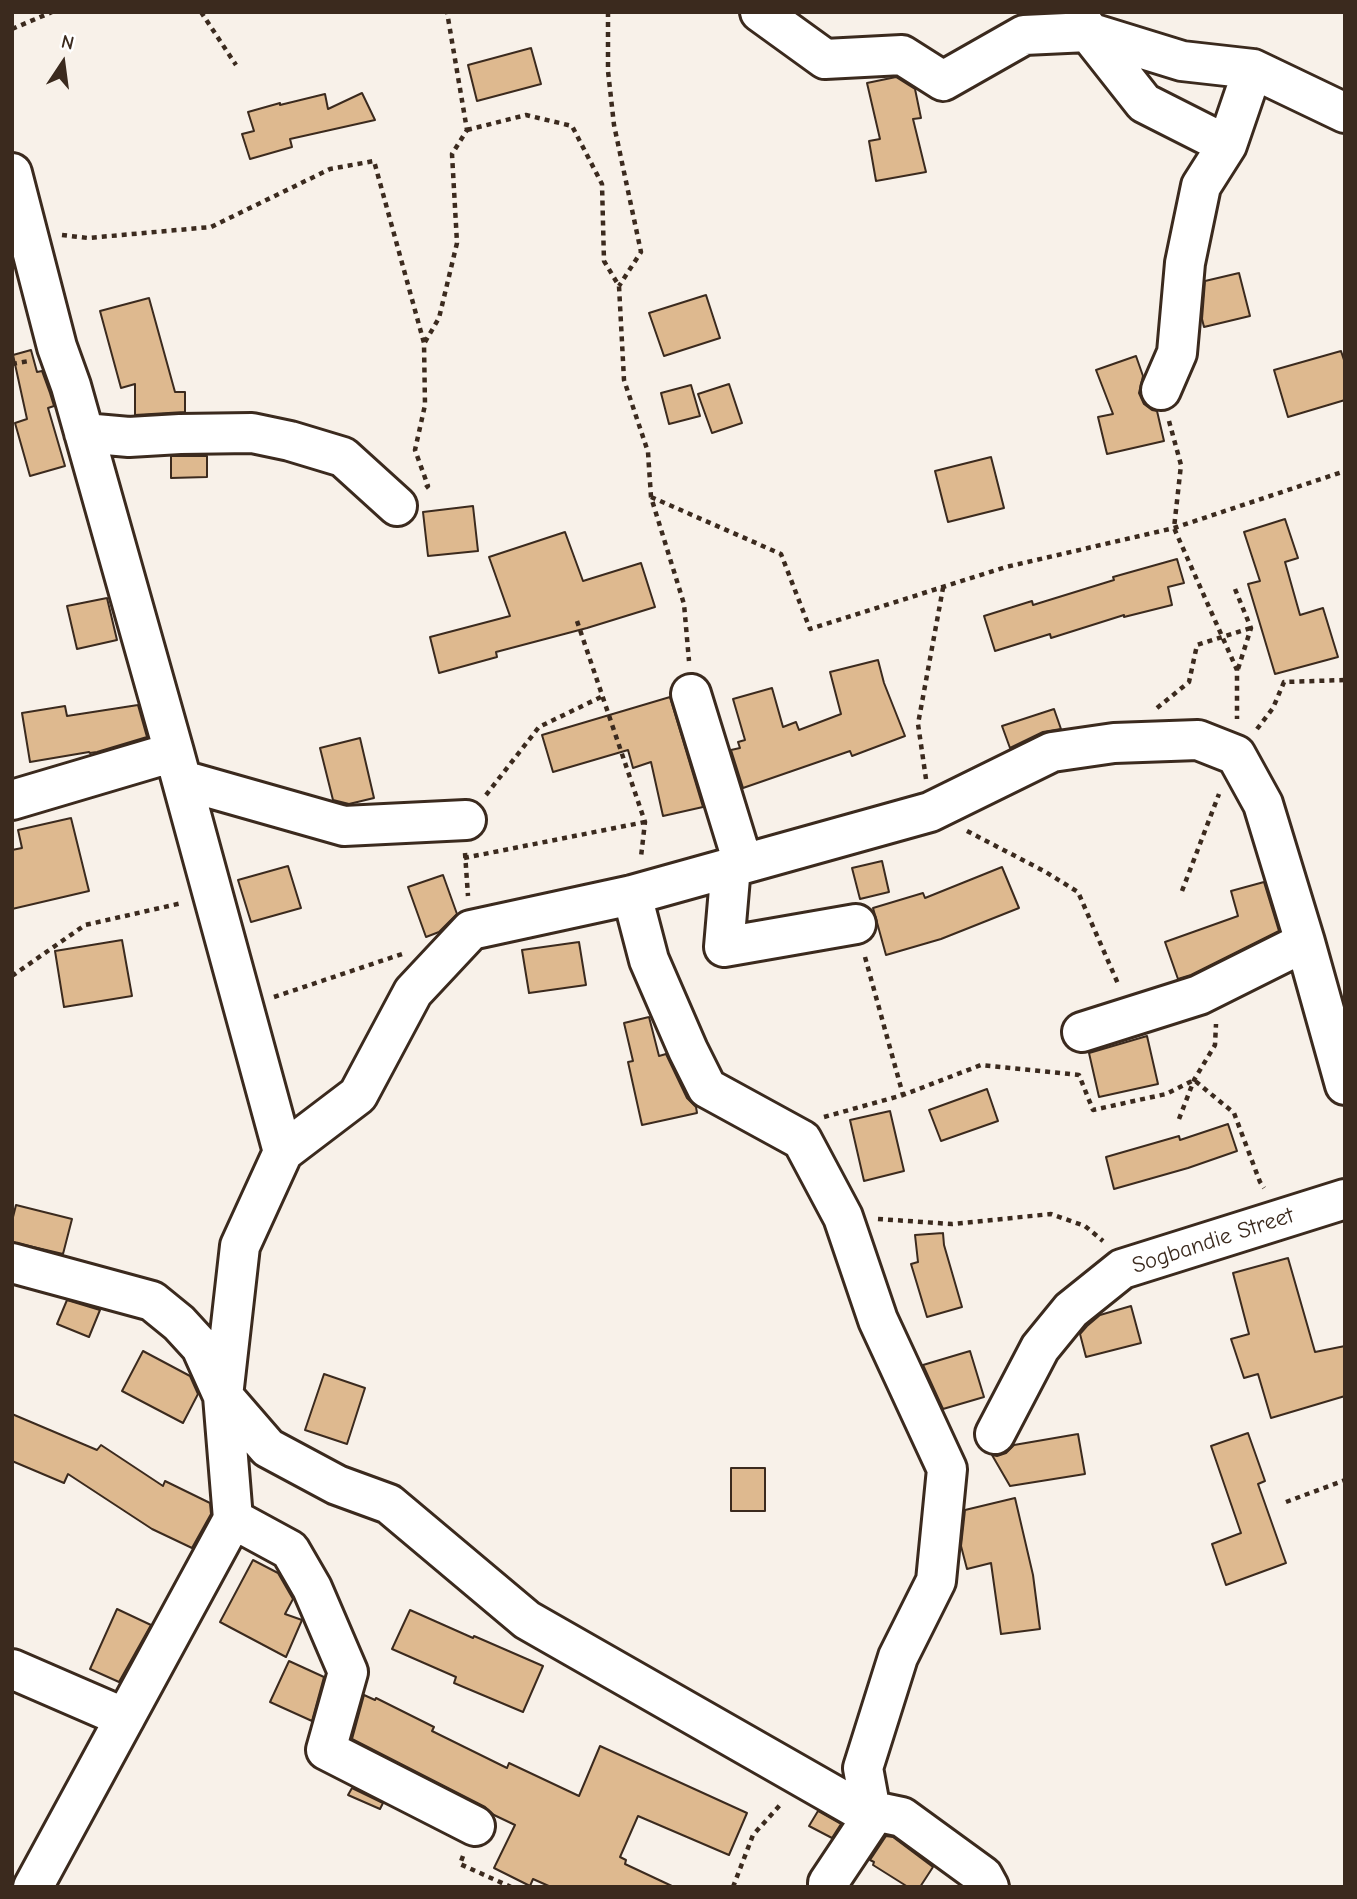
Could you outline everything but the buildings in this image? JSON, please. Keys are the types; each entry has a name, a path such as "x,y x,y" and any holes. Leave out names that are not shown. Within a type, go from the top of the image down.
{"street":[{"path":"760,12 825,59 902,55 943,81 1024,35 1084,22 1182,61 1253,69 1345,113"},
{"path":"1084,22 1144,103 1227,145"},
{"path":"1161,390 1177,353 1185,263 1201,186 1227,145 1253,69"},
{"path":"12,173 57,347 71,386 178,766 283,1152"},
{"path":"84,433 129,437 180,433 252,433 290,441 343,457 397,506"},
{"path":"691,694 737,865 724,947 856,923"},
{"path":"33,1887 233,1519 223,1396 240,1246 283,1152 358,1096 413,992 471,930 632,895 930,812 1052,752 1114,743 1198,740 1236,755 1262,804 1305,942 1345,1085"},
{"path":"12,800 178,766 344,827 466,820"},
{"path":"632,895 649,960 707,1088 802,1140 843,1217 877,1320 947,1469 936,1581 898,1657 863,1768 872,1817"},
{"path":"1082,1032 1199,995 1305,942"},
{"name":"Sogbandie Street","path":"995,1434 1040,1348 1071,1310 1122,1269 1345,1199"},
{"path":"12,1264 152,1301 179,1323 201,1347 223,1396 268,1448 337,1485 389,1504 527,1620 872,1817"},
{"path":"233,1519 289,1550 312,1588 348,1672 326,1751 475,1826"},
{"path":"12,1669 125,1718"},
{"path":"828,1887 828,1882 872,1817 883,1813 902,1816 983,1876 989,1887"}],"path":[{"path":"12,29 52,12"},
{"path":"201,12 236,65"},
{"path":"424,343 439,318 457,243 452,154 467,130 447,12"},
{"path":"608,12 608,71 614,125 641,252 619,286"},
{"path":"467,130 526,115 572,126 602,184 604,261 619,286 624,380 648,452 651,497 684,604 691,694"},
{"path":"28,231 88,238 211,227 330,169 374,161 424,343 425,405 415,450 428,486 397,506"},
{"path":"1161,390 1181,465 1174,528 1237,670"},
{"path":"651,497 781,554 810,629 1006,568 1174,528 1345,471"},
{"path":"1235,589 1251,628 1237,670 1236,755"},
{"path":"577,621 645,822 632,895"},
{"path":"1157,708 1189,682 1197,645 1251,628"},
{"path":"471,930 464,858 466,820 539,727 603,696"},
{"path":"464,858 645,822"},
{"path":"12,976 85,925 214,896"},
{"path":"856,923 903,1094"},
{"path":"244,1008 408,951"},
{"path":"1179,1119 1194,1080 1215,1045 1216,1018 1199,995"},
{"path":"802,1140 811,1121 903,1094 981,1065 1079,1075 1093,1111 1166,1094 1194,1080"},
{"path":"1194,1080 1234,1113 1260,1182 1284,1218"},
{"path":"843,1217 952,1224 1051,1214 1085,1226 1118,1253 1122,1269"},
{"path":"1286,1502 1345,1480"},
{"path":"733,1887 752,1835 805,1779"},
{"path":"475,1826 460,1864 512,1887"}]}
